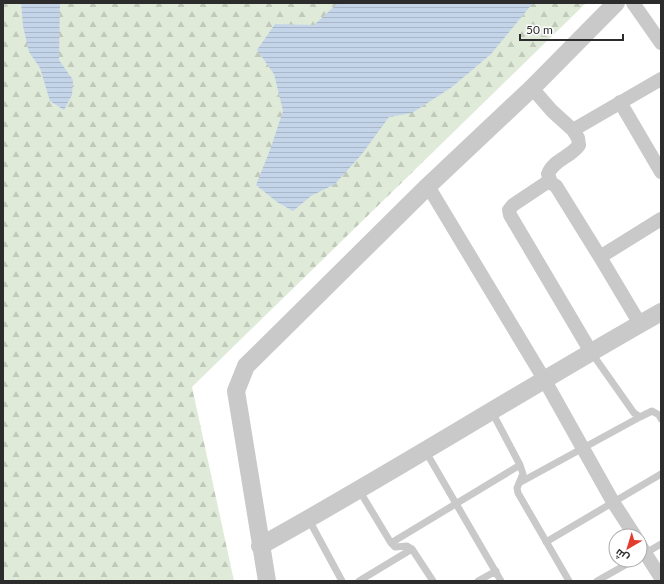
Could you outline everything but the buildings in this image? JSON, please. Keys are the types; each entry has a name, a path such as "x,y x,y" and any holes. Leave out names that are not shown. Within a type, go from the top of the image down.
{"street":[{"path":"267,581 260,546 236,391 246,366 428,186 532,88 616,3"},
{"path":"633,3 661,43"},
{"path":"573,130 661,79"},
{"path":"532,88 552,111 573,130 578,138 579,145 575,151 554,164 550,170 548,174 551,182 556,186 640,324"},
{"path":"620,102 661,172"},
{"path":"551,182 546,183 513,205 509,210 590,352"},
{"path":"428,186 544,379 613,502 630,528"},
{"path":"600,257 661,219"},
{"path":"260,546 359,490 490,410 661,312"},
{"path":"648,563 661,578"}],"lane":[{"path":"590,352 634,413 640,417"},
{"path":"490,410 520,465 523,474 517,488 518,493 569,581"},
{"path":"519,483 652,411 659,415 661,419"},
{"path":"425,450 501,581"},
{"path":"391,543 520,465"},
{"path":"546,542 661,474"},
{"path":"359,490 391,543 396,547 407,546 412,549 433,581"},
{"path":"309,519 342,581"},
{"path":"648,550 661,544"},
{"path":"359,581 412,549"},
{"path":"597,581 618,568"},
{"path":"478,581 496,571"}],"green space":[{"path":"3,3 586,3 192,387 234,581 3,581"}],"water":[{"path":"21,3 60,3 59,60 73,80 72,95 64,110 50,101 40,68 29,52 23,26"},
{"path":"338,3 533,3 491,54 452,87 412,113 389,117 362,154 335,184 311,196 293,211 277,202 256,185 283,111 274,74 257,50 275,24 314,25"}]}
